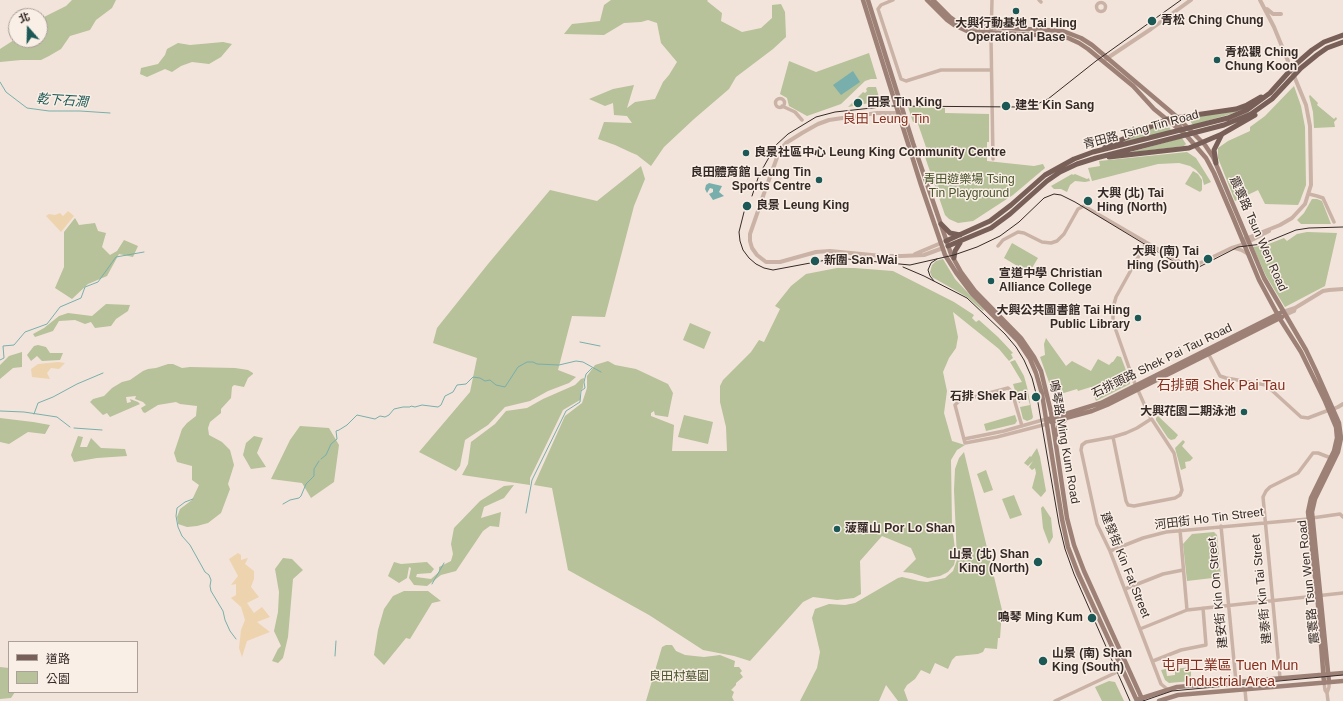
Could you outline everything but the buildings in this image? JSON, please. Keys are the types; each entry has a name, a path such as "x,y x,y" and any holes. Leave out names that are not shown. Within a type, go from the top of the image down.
{"main road":[{"name":"鳴琴路 Ming Kum Road","path":"863,0 898,113 942,246 952,267 966,287 1013,335 1026,353 1038,380 1047,421 1062,519 1068,546 1076,568 1137,701"},
{"name":"鳴琴路 Ming Kum Road","path":"868,0 947,244 970,285 1016,332 1030,350 1043,378 1052,420 1067,518 1074,545 1084,571 1142,700"},
{"name":"震寰路 Tsun Wen Road","path":"927,0 946,20 958,28 972,32 992,30 1052,30 1069,33 1087,41 1154,108 1186,135 1206,158 1264,278 1313,364 1331,409 1335,424 1335,448 1310,498 1308,506 1319,596 1327,683"},
{"name":"震寰路 Tsun Wen Road","path":"933,0 946,14 957,22 969,26 992,30"},
{"name":"青田路 Tsing Tin Road","path":"942,246 996,217 1050,171 1068,161 1093,152 1228,118 1249,109 1265,98 1312,50 1324,42 1343,35"},
{"name":"青田路 Tsing Tin Road","path":"947,244 960,242 997,224 1042,185 1060,172 1077,164 1224,125 1244,117 1272,99 1290,79 1316,55 1327,48 1343,42"},
{"name":"震寰路 Tsun Wen Road","path":"1105,60 1177,117 1208,148 1216,163 1246,241 1248,254 1259,280 1278,317 1301,352 1340,427 1340,445 1336,459 1314,502 1310,518"},
{"path":"1093,152 1168,119 1225,111 1242,107 1259,99 1283,79"},
{"path":"1096,158 1186,149 1195,146 1222,134 1254,116 1272,99"},
{"path":"1177,117 1178,124 1186,135"},
{"path":"1216,163 1214,150 1222,134"},
{"path":"940,224 950,233 960,235"},
{"path":"954,258 955,249 960,242"},
{"name":"石排頭路 Shek Pai Tau Road","path":"1047,421 1067,418 1102,408 1138,388 1284,314"},
{"name":"石排頭路 Shek Pai Tau Road","path":"1052,420 1138,388"},
{"path":"1055,438 1059,425 1067,418"},
{"path":"1137,701 1142,700 1152,694 1177,687 1343,673"},
{"path":"1160,701 1178,695 1327,683 1343,680"},
{"path":"1137,687 1144,692 1152,694"}],"street":[{"path":"893,0 881,5 878,10 899,76 903,80 908,80 941,70 991,70"},
{"path":"992,0 991,70 993,159"},
{"path":"1105,60 1191,0"},
{"path":"1262,2 1273,14 1281,14"},
{"path":"998,246 1003,240 1018,232 1024,233 1042,242 1048,243 1057,241 1064,234 1078,209 1082,206 1190,267 1196,266 1246,241 1265,234 1272,228 1289,221 1296,215 1302,208 1309,194 1311,185 1310,126 1306,105 1280,40 1262,2"},
{"path":"782,106 795,112 802,120"},
{"path":"762,199 777,155 793,138 818,124 829,120 874,113 904,113"},
{"path":"1309,194 1323,198 1334,222"},
{"path":"758,211 750,234 750,241 752,248 757,255 766,262 780,262 810,253 823,251 891,256 913,255 942,246"},
{"path":"1113,437 1128,505 1134,506 1178,497 1181,494 1182,490 1174,453 1151,419 1114,329 1112,311 1117,293 1146,243"},
{"path":"1231,248 1241,250 1248,254"},
{"name":"石排頭路 Shek Pai Tau Road","path":"1284,314 1323,291 1343,290"},
{"path":"1207,353 1220,376 1266,385 1301,417 1308,418 1343,404"},
{"path":"965,441 955,407 956,403 1005,388 1009,388 1011,390 1022,426"},
{"name":"建發街 Kin Fat Street","path":"1151,419 1132,430 1113,437 1086,442 1082,445 1081,449 1095,518 1110,551 1161,684 1167,689"},
{"name":"石排頭路 Shek Pai Tau Road","path":"965,441 1047,421"},
{"name":"石排頭路 Shek Pai Tau Road","path":"965,441 1005,435 1047,421"},
{"name":"建泰街 Kin Tai Street","path":"1280,678 1263,499 1267,489 1298,473 1313,453 1318,453 1331,458"},
{"name":"河田街 Ho Tin Street","path":"1110,551 1149,536 1180,530 1340,514 1343,517"},
{"name":"建安街 Kin On Street","path":"1221,526 1230,606 1236,682"},
{"path":"1180,530 1187,610"},
{"path":"1124,589 1163,574 1183,570"},
{"path":"1140,629 1187,610 1343,593"},
{"path":"1153,661 1181,650 1206,645 1203,608"},
{"path":"1055,701 1115,673 1119,668 1120,663"},
{"path":"1115,673 1120,673 1126,676"},
{"path":"1327,683 1330,687 1327,693 1328,701"},
{"path":"1245,690 1246,701"}],"green space":[{"path":"72,0 116,0 112,8 96,20 90,30 70,36 61,49 49,56 41,60 0,62 0,49 8,44 8,48 48,48 48,15 66,6"},
{"path":"611,0 708,0 707,1 722,13 721,21 742,32 761,28 772,18 772,5 781,4 785,12 786,37 773,49 736,77 729,89 664,147 651,166 637,155 598,139 604,122 632,123 627,116 614,115 613,103 605,106 589,99 613,89 634,85 627,108 635,102 655,99 663,82 677,62 661,43 657,23 648,20 624,23 604,35 564,34 572,24 600,21 604,5"},
{"path":"223,42 232,44 221,57 209,64 192,62 181,66 172,72 165,69 147,77 140,74 141,68 158,64 165,55 167,49 178,43 190,45"},
{"path":"869,53 877,79 865,81 841,104 807,116 789,106 787,98 780,94 789,61 816,72"},
{"path":"1294,86 1301,106 1305,127 1306,185 1298,205 1265,204 1258,190 1235,201 1218,158 1218,148 1228,141 1250,131 1250,127 1265,116"},
{"path":"868,87 876,87 880,101 848,107 863,92 865,93 867,91 866,89"},
{"path":"1310,95 1318,103 1317,105 1334,119 1336,117 1337,119 1334,122 1335,127 1314,128"},
{"name":"青田遊樂場 Tsing Tin Playground","path":"908,107 945,108 945,113 989,114 987,161 1034,166 1043,164 1045,168 1013,195 973,221 958,223 949,219 945,215 924,154 928,153 917,121 913,122"},
{"path":"1244,109 1193,125 1190,121 1190,118"},
{"path":"1166,125 1171,131 1119,144 1155,126 1156,128"},
{"path":"1182,138 1186,144 1184,146 1127,153"},
{"path":"1187,152 1196,158 1211,182 1204,185 1202,177 1196,170 1190,166 1179,163 1158,164 1092,181 1088,168 1100,166 1099,161"},
{"path":"641,166 645,179 634,206 605,317 572,316 558,370 576,377 569,383 548,391 530,401 505,407 488,425 465,440 460,466 456,471 419,452 470,392 477,358 433,343 437,328 550,190 597,201"},
{"path":"1193,171 1198,174 1202,180 1202,190 1200,192 1185,184"},
{"path":"1072,174 1087,179 1089,178 1090,181 1075,181 1070,185 1067,192 1061,189 1054,189 1051,186"},
{"path":"1312,199 1322,201 1331,224 1301,224 1297,220 1304,213"},
{"path":"75,218 79,225 95,223 98,231 106,233 102,247 110,255 117,251 124,240 138,246 133,257 119,254 107,276 88,284 72,299 55,288 64,267 64,232"},
{"path":"1307,232 1337,233 1325,286 1285,307 1266,276 1253,247 1266,245 1284,238 1287,241 1297,234"},
{"path":"1012,243 1038,258 1029,273 1004,258"},
{"path":"943,259 955,279 984,310 983,311 967,297 932,277 930,272 932,265 936,261"},
{"path":"837,268 893,271 954,302 974,315 972,318 976,322 979,320 1013,353 1011,354 1013,358 1009,361 999,349 953,312 958,337 956,348 949,358 943,372 947,391 944,413 952,441 965,445 957,450 951,460 952,526 956,556 954,565 948,572 940,576 928,578 903,572 916,559 911,548 882,536 860,561 861,594 854,598 837,600 813,597 803,602 750,661 734,656 703,650 649,615 568,570 552,488 534,485 565,416 582,403 587,388 587,376 595,365 608,361 615,365 636,369 668,384 673,393 668,417 655,415 654,411 651,413 651,416 674,425 672,451 727,451 726,427 720,402 720,386 723,380 751,352 759,340 764,342 780,309 775,306 791,286 806,274"},
{"path":"106,304 130,305 128,311 116,319 111,326 95,328 91,322 85,324 75,320 59,321 53,331 35,337 33,334 44,328 59,316 68,313 92,316"},
{"path":"690,323 711,332 704,349 683,340"},
{"path":"1046,338 1066,366 1072,361 1091,371 1098,359 1109,365 1117,356 1121,357 1130,384 1096,401 1091,387 1078,391 1077,389 1054,396 1040,357 1045,355 1044,344"},
{"path":"38,345 46,347 50,353 63,353 60,360 42,361 37,356 31,361 27,355 34,346"},
{"path":"22,352 22,367 13,368 0,379 0,365 9,356"},
{"path":"1015,360 1024,376 1033,417 1027,421 1023,419 1020,407 1030,405 1026,390 1018,392 1019,403 1013,384 1022,382 1010,362"},
{"path":"173,364 182,368 235,368 248,370 253,373 248,378 244,387 234,385 232,387 231,398 221,409 221,413 210,422 208,428 209,435 222,442 230,450 234,465 228,484 230,489 221,513 208,523 197,526 187,527 178,524 177,517 180,509 192,500 199,485 192,480 192,466 177,462 174,453 182,429 196,416 197,406 180,404 176,402 158,405 145,413 141,408 146,405 135,399 136,396 126,397 127,403 131,402 130,399 140,404 110,417 107,413 103,415 90,402 93,399 104,396 112,388 122,382 130,380 143,371"},
{"path":"584,378 583,388 580,392 580,400 563,410 530,478 530,485 462,475 468,464 471,442 495,424 506,411 527,408 543,399 575,385"},
{"path":"684,415 713,422 708,444 678,437"},
{"path":"1015,415 1017,421 1015,424 986,431 984,424"},
{"path":"1158,416 1178,435 1175,439 1171,440 1168,438 1156,420"},
{"path":"0,418 50,425 45,434 28,432 9,444 0,442"},
{"path":"300,426 329,428 339,445 334,482 311,498 302,483 271,479 290,440"},
{"path":"78,436 83,437 80,447 87,447 91,438 101,448 125,449 127,456 97,458 74,462 71,455"},
{"path":"254,436 263,438 257,453 266,467 251,469 243,455 246,443"},
{"path":"1183,440 1185,442 1182,446 1193,458 1190,461 1185,462 1186,468 1181,470 1175,448"},
{"path":"1037,448 1046,491 1041,497 1032,488 1036,473 1035,468 1032,470 1029,467 1033,461 1028,466 1024,463 1030,456 1031,457"},
{"path":"964,452 1002,610 1000,638 998,638 997,649 985,648 983,652 978,654 956,656 952,660 948,669 935,663 930,674 921,670 915,679 907,685 904,690 908,701 898,701 886,685 879,701 800,701 817,668 820,652 812,618 815,609 829,604 845,605 855,603 898,578 902,577 927,582 945,578 953,571 957,560 954,490 955,469 959,458"},
{"path":"986,470 993,490 984,493 977,474"},
{"path":"514,485 504,498 484,507 481,518 501,512 499,527 490,526 483,531 456,571 441,575 427,586 414,585 409,578 411,568 409,567 407,578 399,583 388,576 394,562 401,564 427,562 434,569 431,573 417,574 416,577 431,579 439,572 439,567 451,561 453,554 451,544 454,528 480,501 504,486"},
{"path":"1014,495 1022,515 1010,519 1002,499"},
{"path":"1043,506 1051,518 1053,537 1049,544 1043,528 1041,508"},
{"path":"1214,532 1217,535 1221,577 1187,581 1183,544 1192,534"},
{"path":"283,558 292,559 303,570 293,579 288,637 283,658 278,663 272,661 281,646 274,631 278,612 279,592 275,569"},
{"path":"404,591 428,591 441,601 432,603 410,639 406,638 384,665 374,655 378,630 384,609 393,596"},
{"name":"良田村墓園","path":"672,645 676,651 685,655 704,657 720,655 735,661 734,667 739,667 742,671 740,673 743,677 731,690 734,692 732,697 734,701 646,701 662,647"},
{"path":"0,667 8,668 8,693 14,693 11,698 0,699"},
{"path":"1191,667 1191,681 1169,683 1165,680 1161,670 1166,669 1167,676 1175,675 1175,669"},
{"path":"1109,681 1115,682 1124,701 1102,701 1095,687"}],"sand":[{"path":"68,211 74,216 61,232 46,216 49,214 55,215 60,213 63,216"},
{"path":"58,362 65,363 59,369 51,368 47,373 50,379 32,377 31,369 38,364"},
{"path":"238,553 241,555 241,560 248,558 245,564 254,571 254,579 251,587 259,597 247,603 254,613 262,607 270,617 257,622 270,632 247,641 242,657 239,648 241,630 245,620 241,607 231,598 236,595 236,584 231,585 238,576 229,559"}],"water":[{"path":"853,71 860,82 841,95 833,85"},
{"path":"709,183 722,186 719,192 724,196 713,200 709,194 713,192 713,189 710,188 707,193 705,189 706,185"}],"waterway":[{"name":"乾下石澗","path":"0,82 6,92 27,108 49,111 110,113"},
{"path":"0,360 4,358 3,346 14,345 25,332 47,324 60,307 81,298 85,287 98,282 116,257 144,252"},
{"path":"580,342 600,346"},
{"path":"321,459 326,455 331,444 337,439 336,431 347,425 357,415 375,419 380,416 385,417 394,409 403,407 415,407 422,405 438,407 441,405 445,396 453,392 457,385 466,384 473,377 480,378 485,381 490,380 496,385 505,387 518,367 527,362 559,365 576,361 583,362 601,372"},
{"path":"526,513 532,480 566,411 580,402 581,391 585,388 584,382 586,374 592,368"},
{"path":"34,414 38,403 103,373"},
{"path":"0,411 24,412 57,417 70,427"},
{"path":"74,428 102,430"},
{"path":"283,504 301,496 306,484 314,476 314,469 319,461"},
{"path":"193,499 185,502 177,508 176,516 178,527 182,536 190,545 205,572 209,575 211,580 211,591 223,611 230,631 236,639"},
{"path":"432,584 444,563"},
{"path":"335,656 336,641"}],"tunnel":[{"path":"758,211 762,199"}],"tram line":[{"path":"752,196 759,175 776,145 788,134 816,117 835,112 890,106 1021,107 1035,105 1048,99 1096,61 1181,0"},
{"path":"744,212 739,232 743,250 756,264 773,270 837,258 910,265 954,255 977,247 1000,236 1019,222 1044,198 1054,194 1061,195 1075,202 1185,268 1191,269 1199,267 1238,247 1262,244 1296,230 1343,227"},
{"path":"934,281 928,270 931,263 937,259"},
{"path":"903,267 967,298 1005,334 1016,347 1024,360 1032,378 1037,397 1059,524 1065,549 1074,574 1130,701"},
{"path":"1143,701 1172,691 1343,675"}],"place":[{"name":"大興行動基地 Tai Hing Operational Base","path":"1016,11"},
{"name":"青松 Ching Chung","path":"1152,21"},
{"name":"青松觀 Ching Chung Koon","path":"1217,60"},
{"name":"田景 Tin King","path":"858,103"},
{"name":"建生 Kin Sang","path":"1006,106"},
{"name":"良景社區中心 Leung King Community Centre","path":"746,153"},
{"name":"良田體育館 Leung Tin Sports Centre","path":"819,180"},
{"name":"大興 (北) Tai Hing (North)","path":"1088,201"},
{"name":"良景 Leung King","path":"747,206"},
{"name":"大興 (南) Tai Hing (South)","path":"1208,259"},
{"name":"新圍 San Wai","path":"815,261"},
{"name":"宣道中學 Christian Alliance College","path":"991,281"},
{"name":"大興公共圖書館 Tai Hing Public Library","path":"1138,318"},
{"name":"石排 Shek Pai","path":"1036,397"},
{"name":"大興花園二期泳池","path":"1244,412"},
{"name":"菠蘿山 Por Lo Shan","path":"837,529"},
{"name":"山景 (北) Shan King (North)","path":"1038,562"},
{"name":"鳴琴 Ming Kum","path":"1092,618"},
{"name":"山景 (南) Shan King (South)","path":"1043,661"}],"district":[{"name":"良田 Leung Tin","path":"886,119"},
{"name":"石排頭 Shek Pai Tau","path":"1221,386"},
{"name":"屯門工業區 Tuen Mun Industrial Area","path":"1230,674"}]}
